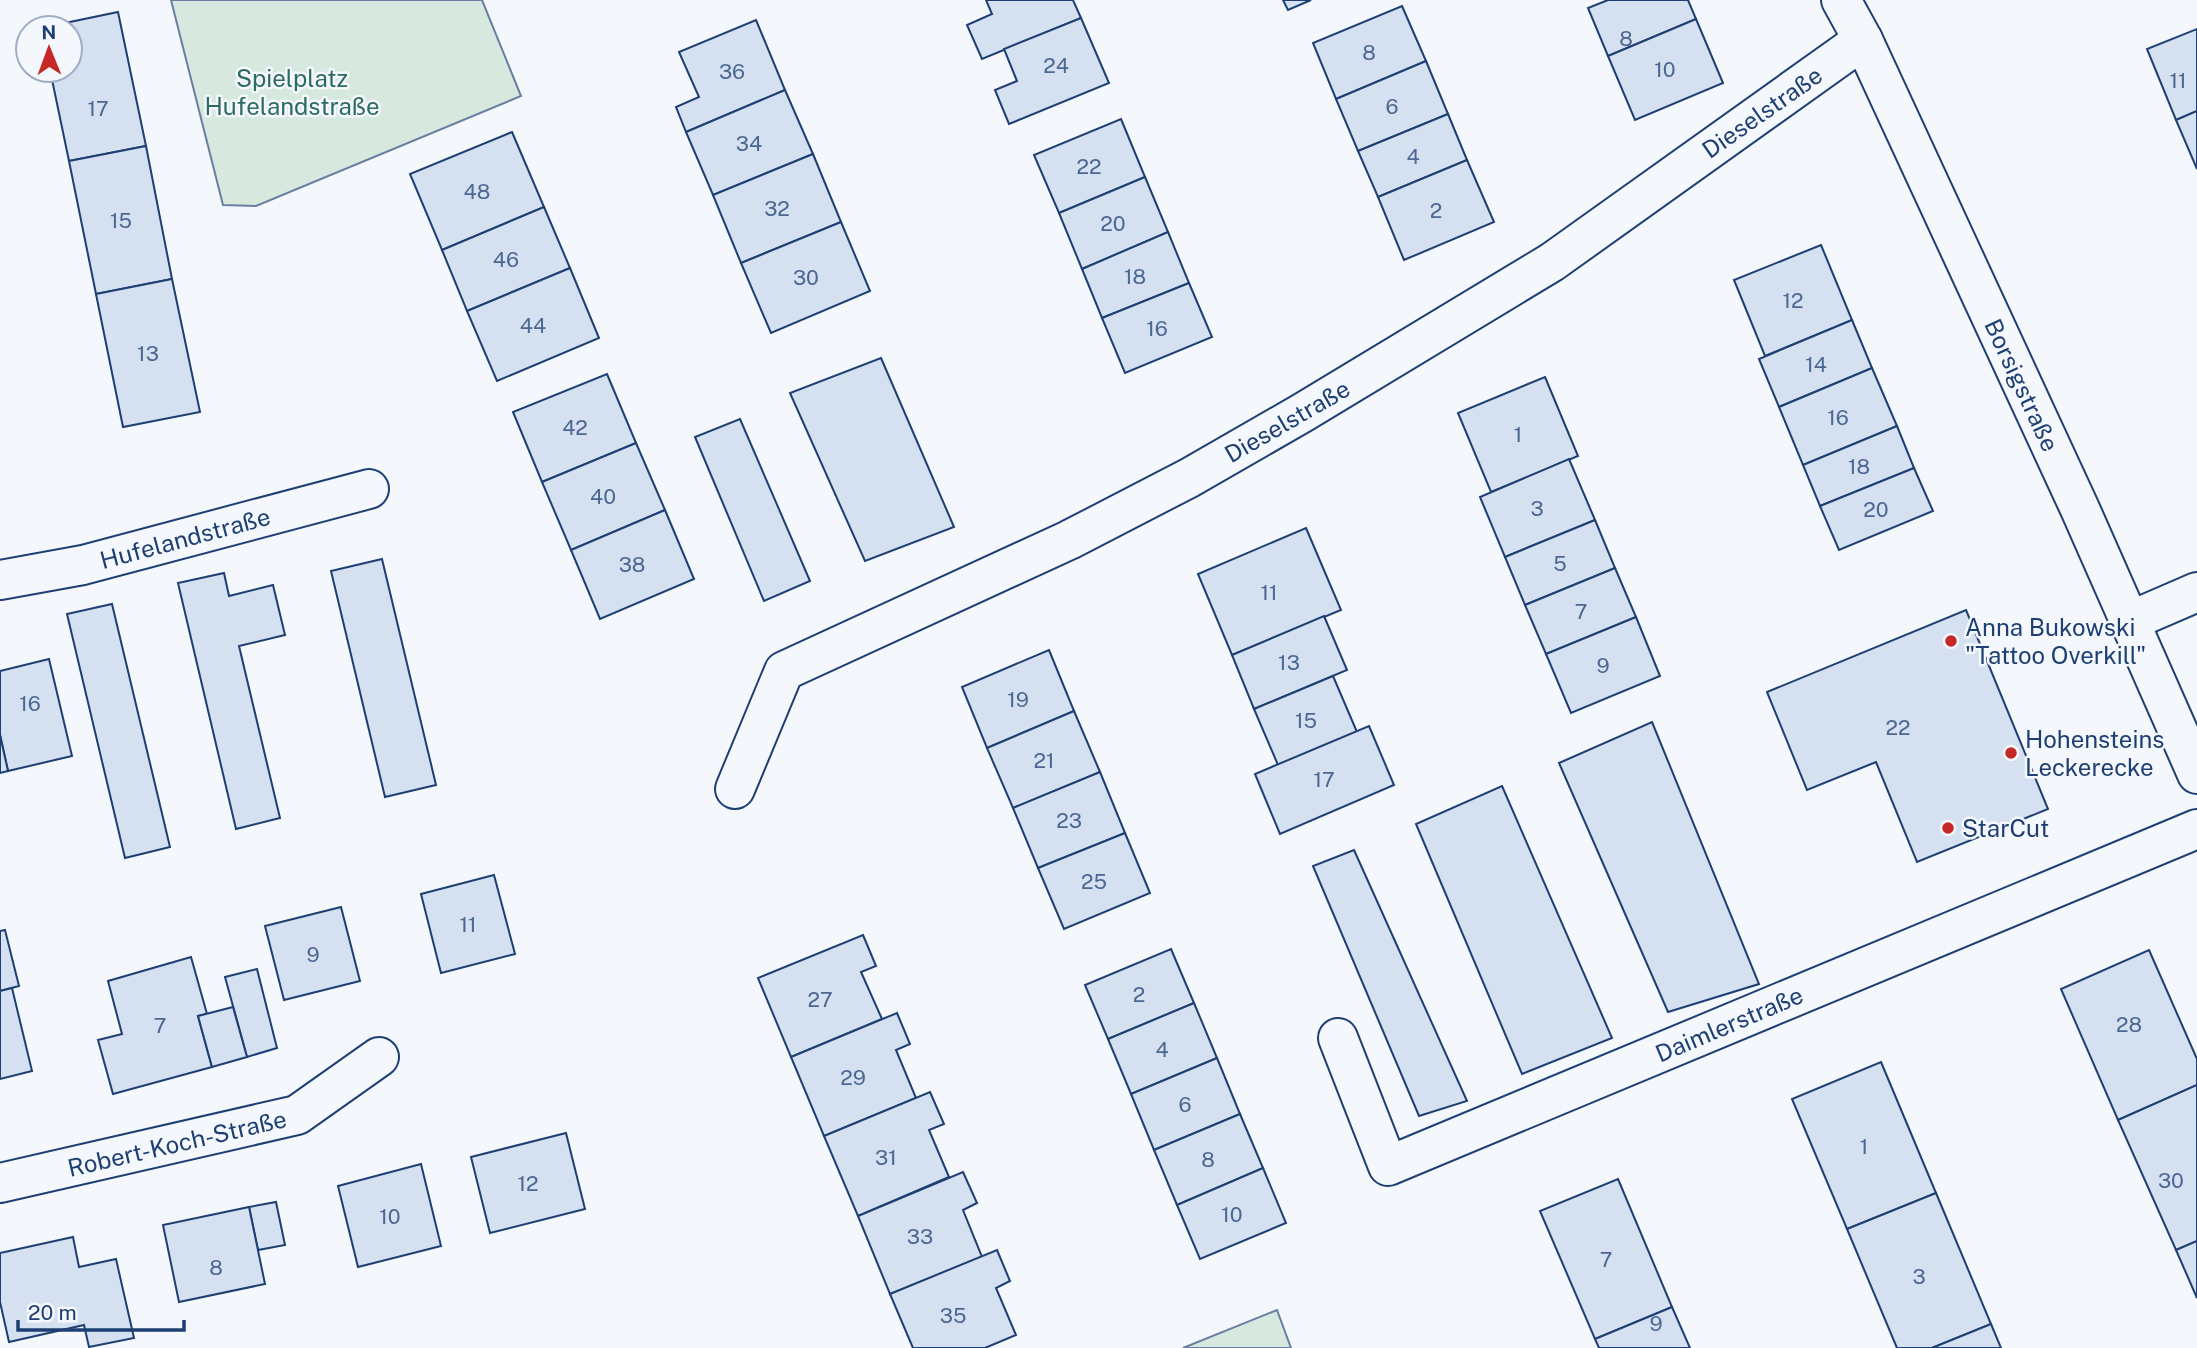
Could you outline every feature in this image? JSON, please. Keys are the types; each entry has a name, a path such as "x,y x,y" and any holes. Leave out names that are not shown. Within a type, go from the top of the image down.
{"street":[{"name":"Borsigstraße","path":"1841,0 1863,40 2130,621 2197,774"},
{"name":"Dieselstraße","path":"735,789 784,671 1069,540 1189,478 1302,413 1552,262 1863,40"},
{"name":"Hufelandstraße","path":"0,580 83,565 369,489"},
{"path":"2130,621 2197,592"},
{"name":"Daimlerstraße","path":"1338,1038 1388,1166 2197,830"},
{"name":"Robert-Koch-Straße","path":"0,1184 298,1115 379,1057"}],"green space":[{"name":"Spielplatz Hufelandstraße","path":"171,0 482,0 521,96 256,206 223,205"},
{"path":"1277,1310 1291,1348 1183,1348"}],"building":[{"path":"986,0 1073,0 1081,18 982,59 967,25 992,14"},
{"path":"1283,0 1311,0 1288,10"},
{"path":"1608,0 1688,0 1696,19 1608,56 1588,8"},
{"path":"1402,6 1426,61 1336,99 1313,43"},
{"path":"118,12 146,146 69,161 53,84 84,84 84,19"},
{"path":"1081,18 1109,83 1009,124 995,90 1017,81 1004,49"},
{"path":"1696,19 1723,83 1635,120 1608,56"},
{"path":"756,20 785,90 686,132 676,107 699,97 679,52"},
{"path":"2197,29 2197,111 2176,120 2147,49"},
{"path":"1426,61 1448,114 1358,151 1336,99"},
{"path":"785,90 813,154 713,195 686,132"},
{"path":"2197,111 2197,169 2176,120"},
{"path":"1448,114 1467,160 1378,197 1358,151"},
{"path":"1121,119 1145,177 1059,213 1034,155"},
{"path":"512,132 544,207 442,250 410,174"},
{"path":"146,146 172,279 96,294 69,161"},
{"path":"813,154 841,222 741,263 713,195"},
{"path":"1467,160 1494,222 1404,260 1378,197"},
{"path":"1145,177 1168,232 1082,269 1059,213"},
{"path":"544,207 570,268 467,311 442,250"},
{"path":"841,222 870,291 771,333 741,263"},
{"path":"1168,232 1189,283 1102,318 1082,269"},
{"path":"1821,245 1852,320 1765,356 1734,280"},
{"path":"570,268 599,338 497,381 467,311"},
{"path":"172,279 200,412 123,427 96,294"},
{"path":"1189,283 1212,337 1125,373 1102,318"},
{"path":"1852,320 1872,368 1779,407 1759,359"},
{"path":"881,358 954,527 865,561 790,393"},
{"path":"1872,368 1897,426 1803,465 1779,407"},
{"path":"607,374 636,443 542,482 513,412"},
{"path":"1545,377 1578,456 1491,492 1458,413"},
{"path":"740,419 810,581 764,601 695,437"},
{"path":"1897,426 1914,468 1820,506 1803,465"},
{"path":"636,443 665,510 571,550 542,482"},
{"path":"1569,459 1595,520 1505,557 1480,497"},
{"path":"1914,468 1933,511 1839,550 1820,506"},
{"path":"665,510 694,579 600,619 571,550"},
{"path":"1595,520 1615,568 1525,605 1505,557"},
{"path":"1306,528 1341,610 1232,655 1198,574"},
{"path":"382,559 436,785 385,797 331,571"},
{"path":"1615,568 1636,617 1546,654 1525,605"},
{"path":"224,573 229,596 273,585 285,635 239,646 280,818 236,829 178,583"},
{"path":"112,604 170,847 125,858 67,614"},
{"path":"1966,610 2048,809 1917,862 1876,762 1807,790 1767,692"},
{"path":"1324,616 1347,670 1254,709 1232,655"},
{"path":"1636,617 1660,676 1571,713 1546,654"},
{"path":"1049,650 1074,711 987,748 962,687"},
{"path":"49,659 72,756 8,771 0,735 0,671"},
{"path":"1333,676 1357,732 1278,765 1254,709"},
{"path":"1074,711 1100,772 1013,808 987,748"},
{"path":"1652,722 1759,984 1668,1012 1559,763"},
{"path":"1369,726 1394,785 1280,834 1255,774"},
{"path":"0,735 8,771 0,773"},
{"path":"1100,772 1125,833 1038,868 1013,808"},
{"path":"1502,786 1612,1038 1522,1074 1416,824"},
{"path":"1125,833 1150,893 1064,929 1038,868"},
{"path":"1354,850 1467,1101 1419,1116 1313,866"},
{"path":"494,875 515,954 441,973 421,894"},
{"path":"341,907 360,981 284,1000 265,926"},
{"path":"5,930 19,986 0,991 0,931"},
{"path":"863,935 876,966 861,972 882,1019 791,1057 758,978"},
{"path":"1171,949 1194,1003 1108,1039 1085,985"},
{"path":"2149,950 2197,1059 2197,1085 2118,1120 2061,989"},
{"path":"191,957 207,1014 198,1016 212,1067 113,1094 98,1040 122,1034 108,981"},
{"path":"257,969 277,1048 247,1057 225,977"},
{"path":"12,988 32,1071 0,1079 0,991"},
{"path":"1194,1003 1217,1058 1131,1094 1108,1039"},
{"path":"233,1007 247,1057 212,1067 198,1016"},
{"path":"897,1013 910,1044 896,1050 916,1098 824,1136 791,1057"},
{"path":"1217,1058 1240,1114 1154,1150 1131,1094"},
{"path":"1881,1062 1936,1193 1847,1229 1792,1099"},
{"path":"2197,1085 2197,1241 2176,1250 2118,1120"},
{"path":"930,1092 944,1124 929,1130 949,1177 858,1216 824,1136"},
{"path":"1240,1114 1263,1168 1177,1205 1154,1150"},
{"path":"566,1133 585,1209 490,1233 471,1157"},
{"path":"421,1164 441,1246 358,1267 338,1186"},
{"path":"1263,1168 1286,1223 1200,1259 1177,1205"},
{"path":"963,1172 977,1203 963,1210 982,1257 890,1294 858,1216"},
{"path":"1618,1179 1672,1307 1595,1339 1540,1211"},
{"path":"1936,1193 1991,1324 1932,1348 1897,1348 1847,1229"},
{"path":"276,1202 285,1245 258,1250 249,1207"},
{"path":"249,1207 265,1284 179,1302 163,1225"},
{"path":"73,1237 79,1267 116,1259 134,1338 89,1347 84,1325 9,1342 0,1302 0,1253"},
{"path":"2197,1241 2197,1298 2176,1250"},
{"path":"997,1250 1010,1281 996,1288 1016,1335 985,1348 913,1348 890,1294"},
{"path":"1672,1307 1690,1348 1599,1348 1595,1339"},
{"path":"1991,1324 2001,1348 1932,1348"}],"place":[{"name":"Anna Bukowski \"Tattoo Overkill\"","path":"1951,641"},
{"name":"Hohensteins Leckerecke","path":"2011,753"},
{"name":"StarCut","path":"1948,828"}]}
